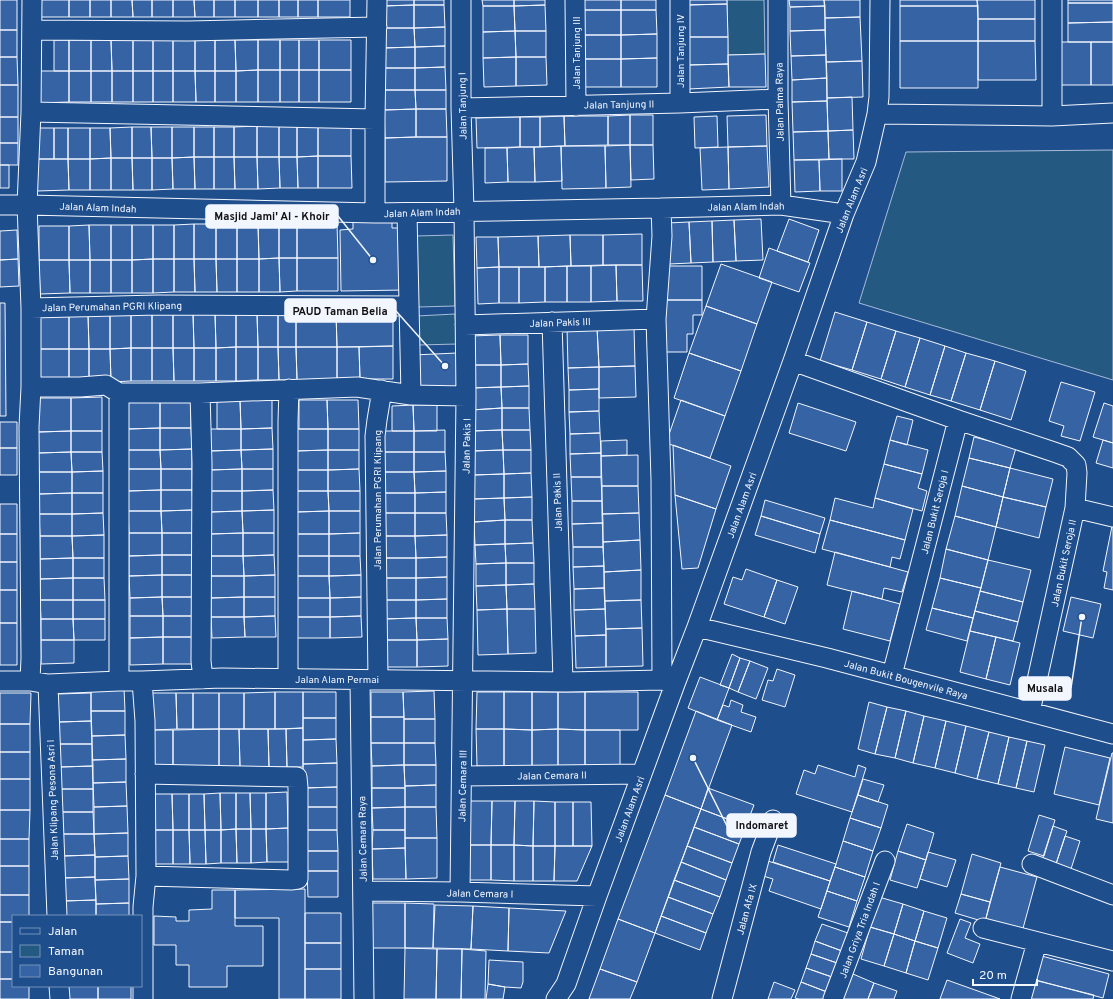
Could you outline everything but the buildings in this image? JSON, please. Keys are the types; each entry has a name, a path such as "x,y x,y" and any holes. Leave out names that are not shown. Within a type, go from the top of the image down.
{"street":[{"name":"Jalan Perumahan PGRI Klipang","path":"30,681 29,427 31,386 31,308 27,205 32,112 32,0"},
{"path":"375,213 377,0"},
{"name":"Jalan Tanjung I","path":"461,0 461,108 464,211"},
{"name":"Jalan Tanjung III","path":"575,0 576,106"},
{"name":"Jalan Tanjung IV","path":"680,0 680,103"},
{"name":"Jalan Palma Raya","path":"778,0 778,99 781,204"},
{"name":"Jalan Alam Asri","path":"556,999 566,984 642,774 669,682 698,627 844,214 866,162 877,114 879,97 880,0"},
{"path":"1052,0 1052,116"},
{"path":"32,30 188,31 377,27"},
{"name":"Jalan Tanjung II","path":"461,108 576,106 778,99"},
{"path":"32,112 375,119"},
{"path":"877,114 1052,116 1113,113"},
{"name":"Jalan Alam Indah","path":"0,206 27,205 407,213 781,204 844,214"},
{"path":"661,208 662,236 656,320 669,682"},
{"name":"Jalan Pakis I","path":"463,680 466,396 464,211"},
{"path":"407,213 411,395"},
{"name":"Jalan Perumahan PGRI Klipang","path":"31,308 158,305 409,306"},
{"name":"Jalan Pakis III","path":"465,325 656,320"},
{"name":"Jalan Pakis II","path":"552,322 563,681"},
{"path":"793,361 958,420"},
{"path":"31,386 80,387 106,385 119,393 200,393 357,387 411,395 466,396"},
{"path":"288,679 289,389"},
{"name":"Jalan Perumahan PGRI Klipang","path":"369,680 375,436 376,420 382,390"},
{"path":"119,393 119,680"},
{"path":"200,393 202,463 201,661 203,679"},
{"name":"Jalan Bukit Seroja II","path":"958,420 1068,457 1076,465 1075,508 1030,712"},
{"name":"Jalan Bukit Seroja I","path":"892,675 958,420"},
{"path":"1075,508 1113,517"},
{"name":"Jalan Bukit Bougenvile Raya","path":"698,627 827,658 1113,734"},
{"name":"Jalan Alam Permai","path":"0,681 30,681 48,684 119,680 142,681 222,678 669,682"},
{"name":"Jalan Cemara Raya","path":"364,999 363,891 369,680"},
{"name":"Jalan Cemara III","path":"460,892 463,680"},
{"path":"142,681 145,721 146,876 143,907 143,999"},
{"name":"Jalan Klipang Pesona Asri I","path":"48,684 56,915"},
{"path":"145,774 297,778 298,788 298,879 283,880 146,876"},
{"name":"Jalan Cemara II","path":"462,776 642,774"},
{"name":"Jalan Afa IX","path":"722,999 761,852 773,820"},
{"name":"Jalan Griya Tria Indah I","path":"833,999 885,861"},
{"path":"1032,864 1113,895"},
{"name":"Jalan Cemara I","path":"363,891 597,896"},
{"path":"982,928 1113,961"},
{"path":"1020,999 1037,942"},
{"path":"59,987 60,999"}],"green space":[{"path":"727,0 764,0 765,54 728,55"},
{"path":"1113,150 1113,380 859,303 906,152"},
{"path":"453,235 455,306 418,307 416,236"},
{"path":"455,314 457,344 419,345 417,316"}],"place":[{"name":"Masjid Jami' Al - Khoir","path":"373,260"},
{"name":"PAUD Taman Belia","path":"445,366"},
{"name":"Musala","path":"1082,617"},
{"name":"Indomaret","path":"693,758"}]}
